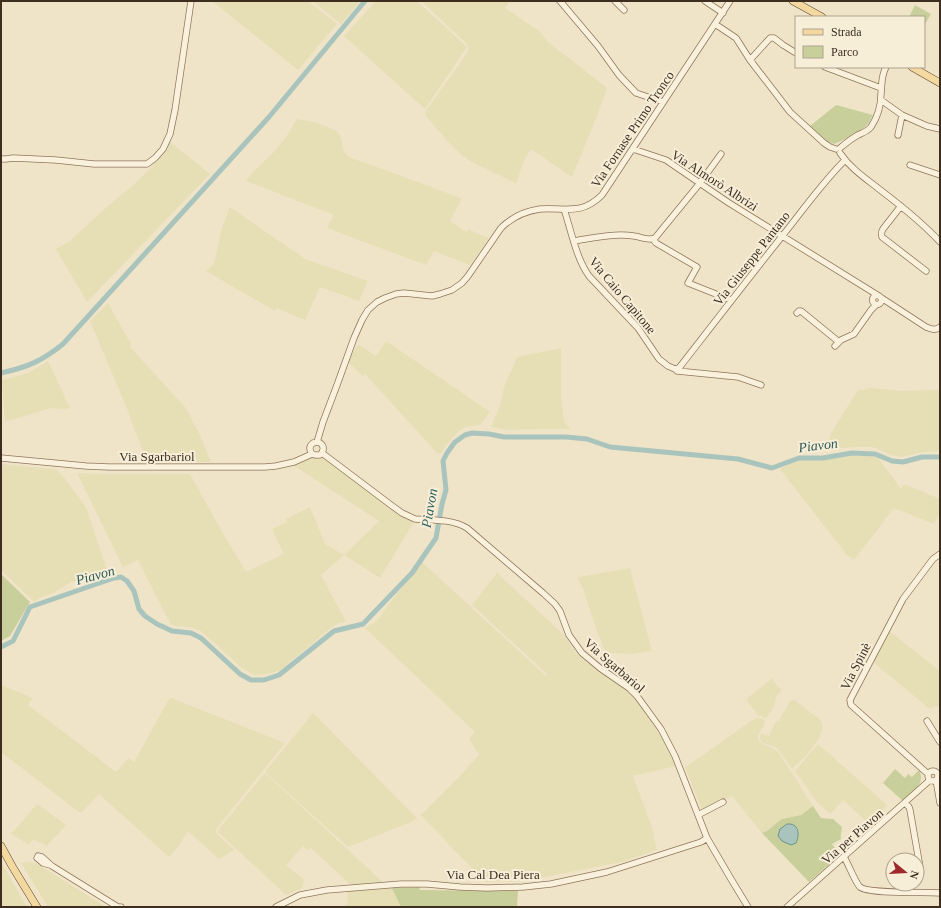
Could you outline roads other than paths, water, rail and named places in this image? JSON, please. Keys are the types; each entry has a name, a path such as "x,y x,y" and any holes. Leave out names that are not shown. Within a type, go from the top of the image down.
{"main road":[{"path":"793,1 820,16"},
{"path":"914,68 940,83"},
{"path":"2,848 37,907"}],"street":[{"path":"3,160 13,158 94,164 148,164 163,149 170,134 191,1"},
{"path":"560,1 598,46 619,75 636,93 664,102"},
{"path":"615,1 624,10"},
{"path":"705,1 723,13"},
{"name":"Via Fornase Primo Tronco","path":"317,442 323,422 362,320 368,310 377,302 396,294 404,293 432,296 452,290 462,283 468,276 501,228 516,216 540,209 564,210 584,207 596,201 602,195 730,2"},
{"path":"715,24 736,38 750,60 790,112 824,143 839,150 844,160 920,222 940,242"},
{"path":"750,60 770,38 774,38 795,52"},
{"path":"828,68 881,88"},
{"path":"839,150 846,143 870,127 879,110 883,74 886,68"},
{"path":"881,100 902,115 927,126 940,129"},
{"path":"898,135 902,115"},
{"name":"Via Almorò Albrizi","path":"633,148 666,160 729,203 868,290 877,300"},
{"path":"574,241 620,235 647,239 657,236 700,183 721,154"},
{"name":"Via Giuseppe Pantano","path":"675,369 679,368 731,300 844,160"},
{"path":"910,165 940,175"},
{"path":"901,206 881,232 882,237 926,271"},
{"name":"Via Caio Capitone","path":"564,210 579,260 584,270 638,328 659,359 679,372 738,377 761,385"},
{"path":"653,238 656,243 697,268 688,283 731,300"},
{"path":"797,313 800,310 802,311 837,344 856,332 877,300 889,303 926,327 936,329 940,327"},
{"path":"312,454 310,447 313,443 317,442"},
{"name":"Via Sgarbariol","path":"1,458 109,467 276,466 294,462 312,454 317,456 322,453 324,448 317,442"},
{"name":"Via Sgarbariol","path":"322,453 402,513 415,519 454,522 467,528 555,604 560,611 569,636 582,653 600,668 629,688 637,696 667,739 707,838 748,907"},
{"name":"Via Spinè","path":"935,773 851,705 850,700 903,599 933,559 940,554"},
{"path":"927,721 940,742"},
{"path":"940,767 935,773 928,776 933,780 940,803"},
{"path":"933,780 938,778 935,773"},
{"name":"Via per Piavon","path":"787,907 933,780"},
{"path":"698,815 723,802"},
{"path":"906,803 910,810 917,852"},
{"name":"Via Cal Dea Piera","path":"276,907 300,895 327,890 401,884 523,888 551,884 607,872 701,842 707,838"},
{"path":"844,857 858,884 864,889 877,891 940,893"},
{"path":"52,866 118,907 121,907"}],"water":[{"path":"787,824 794,825 798,830 796,843 791,845 782,841 778,836 780,829"}],"waterway":[{"path":"1,373 34,363 63,344 269,117 365,1"},
{"name":"Piavon","path":"1,647 13,641 30,607 114,578 121,577 127,581 134,591 139,609 145,616 157,624 172,631 191,633 201,638 240,674 251,680 264,680 279,675 334,631 363,624 412,573 436,538 446,490 443,461 455,442 465,435 472,433 504,437 566,437 587,439 610,447 738,459 772,468 799,458 823,458 852,453 875,454 892,461 903,462 922,457 940,457"}]}
